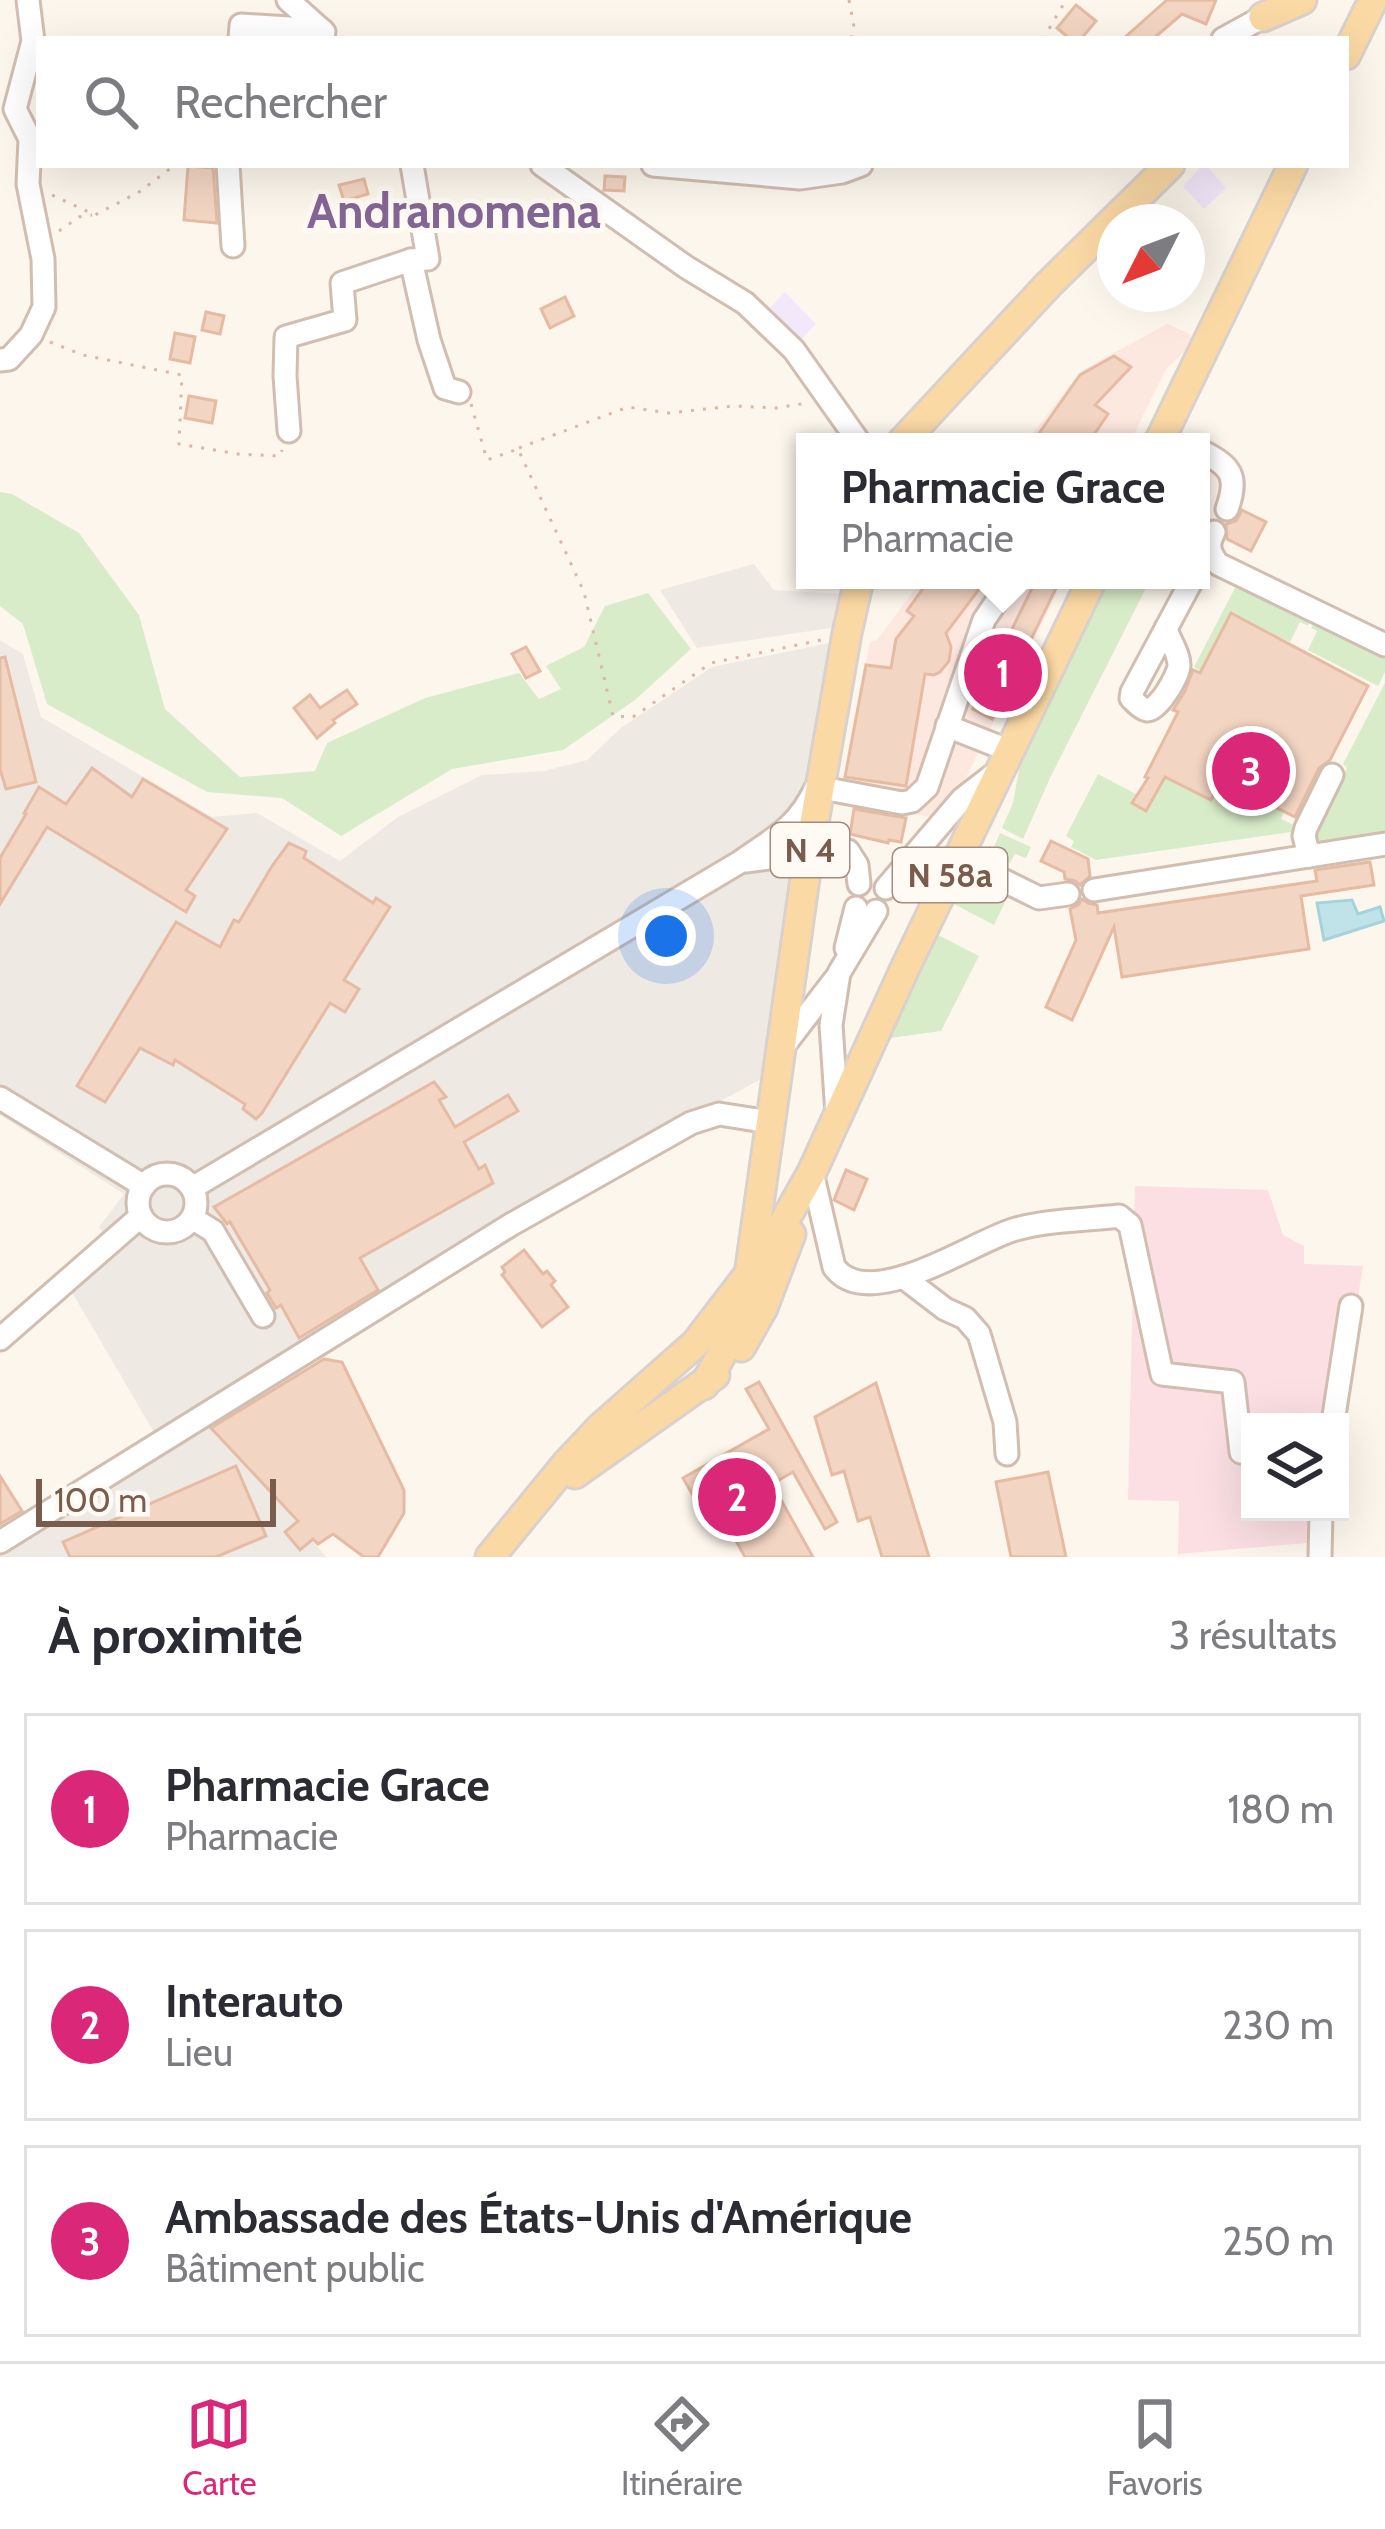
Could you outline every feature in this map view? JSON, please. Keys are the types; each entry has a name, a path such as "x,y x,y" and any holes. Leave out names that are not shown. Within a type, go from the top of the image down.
{"main road":[{"path":"1259,19 1302,0"},
{"path":"1349,50 1373,0"},
{"path":"910,433 1048,285 1167,168"},
{"path":"1171,433 1292,168"},
{"name":"N 4","path":"514,1528 605,1450 704,1385 739,1319 810,850 857,589"},
{"name":"N 58a","path":"704,1385 739,1350 763,1308 812,1172 1088,589"},
{"name":"N 4","path":"490,1557 566,1463 670,1366 707,1312 736,1253 770,1122"},
{"name":"N 58a","path":"748,1275 771,1245 812,1172"},
{"path":"670,1366 696,1343 748,1275"}],"street":[{"path":"0,360 9,359 31,335 44,307 44,259 28,184 29,139 15,109 33,40 28,0"},
{"path":"288,0 327,35"},
{"path":"1228,36 1259,19"},
{"path":"240,36 242,25 327,35"},
{"path":"228,168 233,246"},
{"path":"290,431 286,337 344,320 342,283 411,260 428,259 413,168"},
{"path":"546,168 745,303 794,350 853,433"},
{"path":"687,168 800,178 853,168"},
{"path":"411,260 429,340 452,390"},
{"path":"1210,455 1232,476 1234,490 1227,509"},
{"path":"1210,540 1214,532"},
{"path":"1210,562 1385,645"},
{"path":"192,1188 740,862 790,828 823,780 902,803 912,801 927,787 984,620 1006,589"},
{"path":"1166,628 1187,589"},
{"path":"886,888 962,799 1005,760 947,726"},
{"path":"1309,856 1304,836 1332,775"},
{"path":"1094,890 1385,844"},
{"path":"740,862 810,850 848,851 858,874 905,867"},
{"path":"958,858 1039,898 1068,894"},
{"path":"838,1115 831,1025 839,973 866,909"},
{"path":"781,1048 839,973"},
{"path":"0,1098 144,1186"},
{"path":"8,1545 512,1224 691,1123 719,1114 770,1122"},
{"path":"812,1172 834,1267 852,1282 903,1277 1020,1228 1119,1216 1130,1225 1162,1374 1233,1382 1241,1452"},
{"path":"159,1175 178,1176 192,1188 196,1198 192,1219 176,1231 147,1224 141,1216 139,1195 159,1175"},
{"path":"0,1339 141,1216"},
{"path":"192,1219 213,1231 263,1316"},
{"path":"903,1277 965,1318 979,1334 1005,1422 1007,1454"},
{"path":"1334,1413 1351,1306"},
{"path":"1320,1557 1321,1521"}],"path":[{"path":"849,0 852,36"},
{"path":"1045,36 1066,0"},
{"path":"44,259 60,228 139,191 172,168"},
{"path":"28,184 95,214"},
{"path":"31,335 83,356 182,375 179,444 280,456 290,431"},
{"path":"452,390 457,401 471,405 487,460 628,407 669,413 734,406 776,408 830,400"},
{"path":"518,448 584,592 613,716 633,717 711,663 825,639"}],"shaded area":[{"path":"1200,168 1209,168 1226,188 1205,208 1183,186"},
{"path":"785,292 816,324 791,350 761,317"},
{"path":"1167,324 1188,333 1194,342 1166,369 1134,433 1033,433 1081,371"},
{"path":"754,564 774,590 843,594 844,626 697,648 660,590"},
{"path":"915,589 1059,589 966,778 931,817 839,800 870,642 877,640"},
{"path":"0,640 23,654 41,717 212,817 257,813 340,861 398,817 482,775 544,771 587,760 621,728 712,667 834,642 761,1079 516,1213 202,1423 326,1557 0,1557 0,1528 155,1434 69,1287 116,1256 99,1227 124,1194 0,1115"},
{"path":"1135,1186 1268,1190 1283,1235 1304,1246 1304,1264 1363,1266 1339,1413 1241,1413 1241,1521 1322,1521 1318,1542 1178,1554 1179,1501 1128,1500"}],"green space":[{"path":"0,492 12,494 79,533 139,615 165,709 240,777 315,771 327,743 425,698 519,673 539,699 561,689 546,666 584,647 605,606 648,593 691,649 635,700 563,750 452,769 341,836 282,798 207,792 47,704 23,624 0,606"},
{"path":"1237,584 1310,621 1308,626 1300,622 1290,642 1230,612 1200,671 1194,667"},
{"path":"1102,589 1145,589 1023,839 1002,828 1013,803 1023,747"},
{"path":"1314,623 1385,659 1378,686 1308,650 1317,631 1311,628"},
{"path":"1385,683 1385,832 1310,843 1347,768 1343,764"},
{"path":"1228,767 1238,788 1284,812 1281,819 1299,827 1298,831 1096,860 1071,847 1074,841 1066,836 1098,774 1136,794 1132,803 1146,810 1165,777 1211,800"},
{"path":"1000,833 1031,847 1026,858 1015,854 1010,863 992,852"},
{"path":"976,878 988,884 985,891 993,895 998,889 1009,894 994,925 954,904 966,884"},
{"path":"934,933 979,956 941,1031 883,1039"}],"water":[{"path":"1352,900 1358,914 1380,907 1384,921 1324,940 1317,903"}],"building":[{"path":"1167,0 1216,0 1206,24 1182,14 1156,36 1126,36"},
{"path":"1076,5 1096,21 1084,36 1066,36 1057,28"},
{"path":"188,168 213,168 217,223 184,220"},
{"path":"605,176 625,177 624,191 604,190"},
{"path":"364,179 368,194 344,201 339,185"},
{"path":"565,297 574,316 550,328 541,309"},
{"path":"206,312 224,316 220,334 202,330"},
{"path":"175,333 195,337 190,363 170,359"},
{"path":"1114,356 1131,367 1095,405 1108,414 1095,433 1039,433 1080,375"},
{"path":"189,396 216,401 212,423 185,418"},
{"path":"1242,510 1266,522 1251,551 1227,539 1226,524 1236,521"},
{"path":"923,589 979,589 946,633 949,661 940,672 925,674 906,786 845,777 866,665 891,668 896,639 914,616 907,611"},
{"path":"1032,589 1056,589 992,719 973,709"},
{"path":"1231,613 1368,686 1295,817 1221,780 1211,800 1165,777 1146,811 1132,803 1148,778 1193,670 1200,673"},
{"path":"526,647 540,671 526,678 512,654"},
{"path":"5,657 36,782 6,789 0,769 0,658"},
{"path":"347,690 357,704 317,738 294,708 310,695 320,708"},
{"path":"92,768 132,797 143,779 227,829 186,890 195,896 186,912 47,827 0,904 0,858 39,787 66,804"},
{"path":"854,809 906,818 901,842 850,834"},
{"path":"1051,841 1088,859 1090,876 1080,885 1041,861"},
{"path":"289,843 373,903 376,898 390,907 344,980 359,989 345,1012 330,1003 262,1113 256,1119 243,1109 245,1104 175,1060 173,1065 140,1048 105,1102 77,1086 176,922 220,947"},
{"path":"1370,862 1374,885 1301,896 1309,949 1122,977 1114,927 1072,1020 1046,1007 1076,940 1070,909 1082,899 1097,905 1098,913 1317,881 1315,870"},
{"path":"434,1082 446,1097 439,1100 455,1127 508,1095 518,1111 464,1142 479,1169 485,1165 493,1183 360,1258 378,1290 299,1338 281,1305 276,1308 267,1293 270,1290 230,1222 214,1207"},
{"path":"846,1170 867,1179 854,1210 834,1200"},
{"path":"524,1250 555,1281 551,1285 568,1307 542,1327 502,1275 502,1267"},
{"path":"324,1359 342,1362 404,1490 404,1513 378,1557 364,1557 333,1534 318,1544 313,1539 300,1550 285,1532 298,1521 211,1428"},
{"path":"759,1382 837,1522 825,1529 793,1472 772,1484 813,1557 745,1557 719,1510 706,1518 683,1478 769,1429 746,1389"},
{"path":"876,1383 929,1557 882,1557 870,1517 858,1521 844,1471 832,1475 815,1417"},
{"path":"236,1466 266,1536 216,1557 70,1557 63,1542"},
{"path":"1048,1472 1066,1557 1011,1557 996,1482"},
{"path":"0,1476 22,1511 0,1524"}],"place":[{"name":"Pharmacie Grace","path":"1003,673"},
{"name":"Ambassade des États-Unis d'Amérique","path":"1251,771"},
{"name":"Interauto","path":"737,1497"}],"district":[{"name":"Andranomena","path":"454,211"}]}
